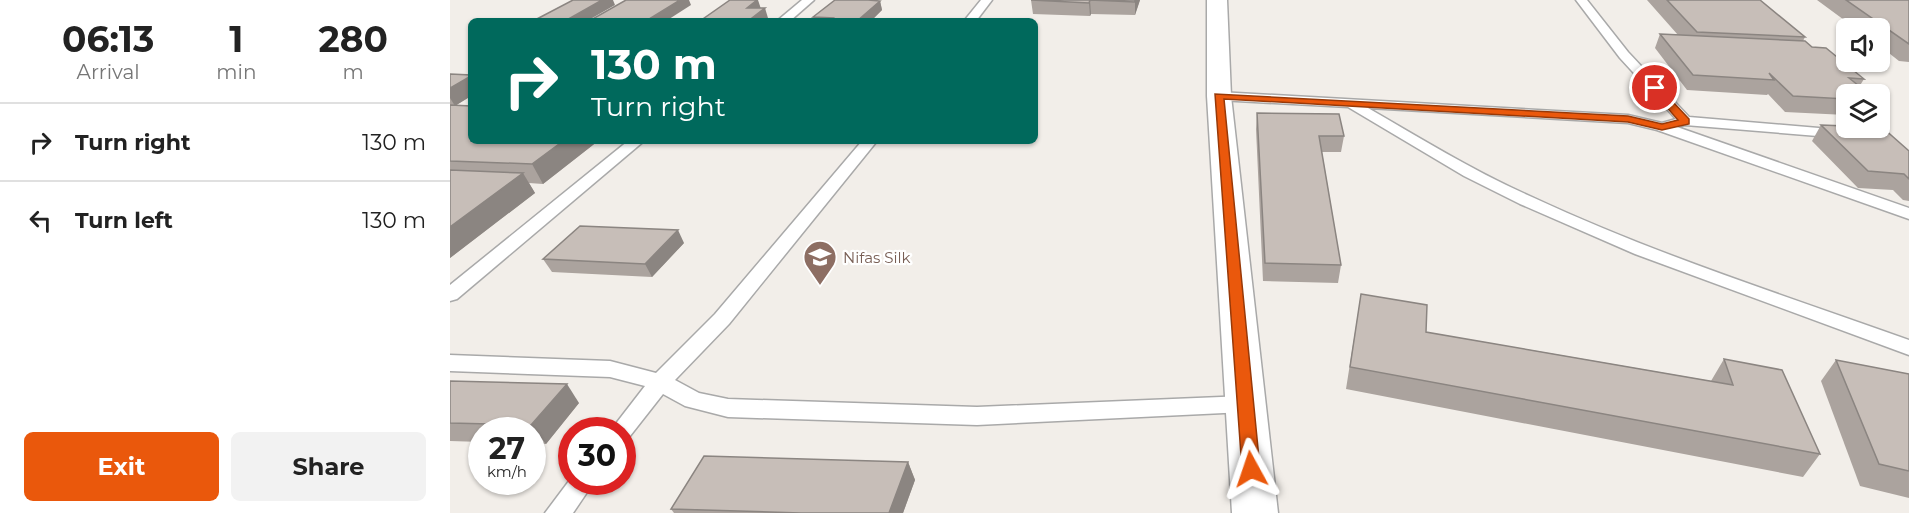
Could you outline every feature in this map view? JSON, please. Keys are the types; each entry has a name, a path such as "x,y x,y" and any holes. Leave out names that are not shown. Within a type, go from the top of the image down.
{"street":[{"path":"1217,0 1219,96 1255,513"}],"lane":[{"path":"787,18 809,0"},
{"path":"972,18 987,0"},
{"path":"1581,0 1624,55 1686,121"},
{"path":"1219,96 1628,119 1662,127 1909,214"},
{"path":"1349,103 1470,173 1526,201 1641,250 1865,334 1909,348"},
{"path":"1662,127 1686,121 1836,134"},
{"path":"450,295 633,144"},
{"path":"632,417 660,382 722,319 868,144"},
{"path":"450,363 610,369 660,382 693,400 740,409 977,416 1245,404"},
{"path":"558,513 572,495"}],"building":[{"path":"573,0 602,0 570,18 539,18"},
{"path":"626,0 680,0 651,18 594,18"},
{"path":"730,0 757,0 747,8 765,8 752,18 704,18"},
{"path":"835,0 880,1 860,18 813,17"},
{"path":"1031,0 1090,0 1089,3"},
{"path":"1090,0 1135,0 1135,2"},
{"path":"1667,0 1760,0 1805,37 1697,32"},
{"path":"1846,0 1909,0 1909,44 1890,31 1890,18 1872,18"},
{"path":"1660,34 1805,41 1812,47 1826,48 1836,56 1836,72 1855,72 1864,79 1849,78 1856,84 1836,84 1836,98 1793,96 1769,73 1774,80 1693,75"},
{"path":"450,74 468,75 468,78 450,88"},
{"path":"450,105 468,106 468,144 559,144 532,164 450,161"},
{"path":"1257,113 1339,114 1344,136 1319,136 1341,265 1265,263"},
{"path":"1821,125 1836,126 1836,138 1890,138 1890,134 1909,151 1909,179 1904,174 1868,171"},
{"path":"450,170 523,173 450,227"},
{"path":"580,226 678,230 645,264 543,259"},
{"path":"1361,294 1427,305 1426,332 1733,385 1724,359 1782,370 1820,454 1350,367"},
{"path":"1836,360 1909,374 1909,471 1879,464"},
{"path":"450,381 567,384 538,417 468,417 468,423 450,423"},
{"path":"704,456 908,462 889,513 671,509"}],"place":[{"name":"Nifas Silk","path":"820,286"}],"route":[{"path":"1251,469 1219,96 1628,119 1662,127 1686,121 1655,88"}]}
